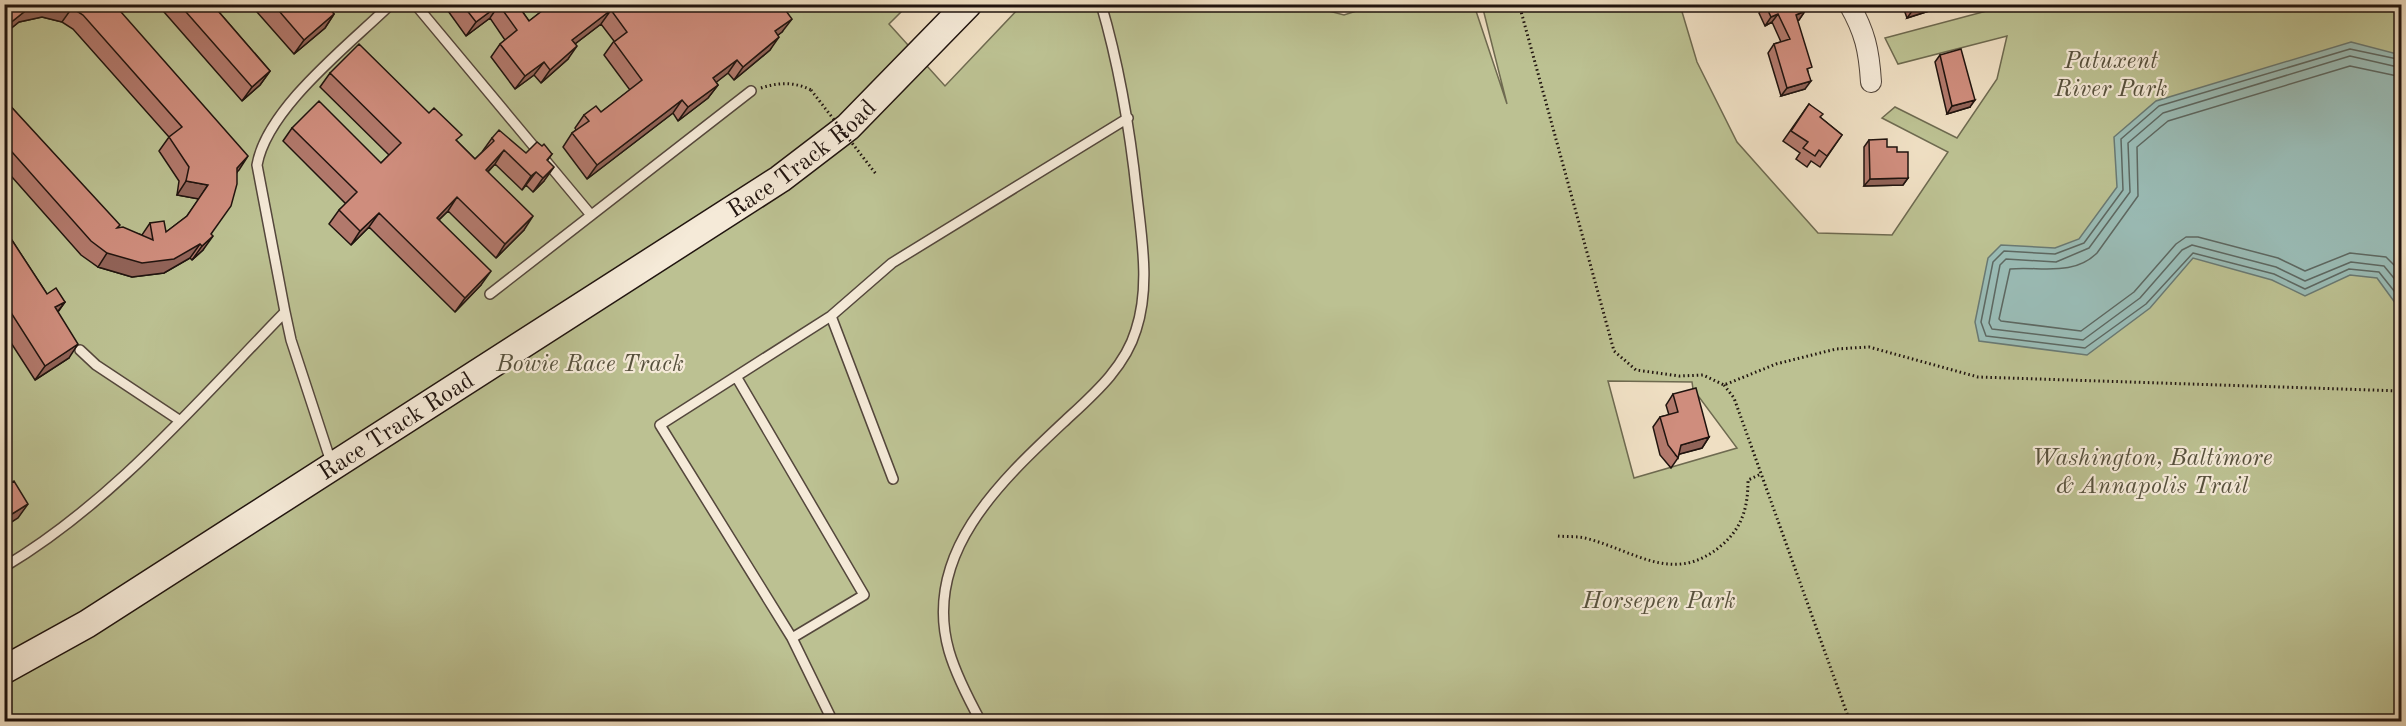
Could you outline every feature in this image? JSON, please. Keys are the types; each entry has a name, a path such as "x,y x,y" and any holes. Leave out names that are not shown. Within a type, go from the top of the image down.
{"street":[{"name":"Race Track Road","path":"4,670 87,624 780,179 848,127 968,4"},
{"path":"1849,4 1863,28 1869,55 1870,82"}],"lane":[{"path":"332,467 291,340 257,165 260,146 283,108 391,4"},
{"path":"415,4 591,215"},
{"path":"981,722 949,652 943,597 956,554 976,514 1025,458 1098,390 1127,353 1136,331 1144,297 1141,225 1128,118 1117,59 1101,4"},
{"path":"490,294 751,91"},
{"path":"833,722 792,638 660,425 831,316 892,263 1128,118"},
{"path":"4,567 69,525 128,472 285,312"},
{"path":"831,316 893,479"},
{"path":"80,350 96,365 178,420"},
{"path":"737,378 864,595 792,638"}],"path":[{"path":"1519,4 1614,351 1636,370 1679,376 1703,375 1724,385 1734,398 1850,722"},
{"path":"751,91 772,84 801,85 811,90 876,174"},
{"path":"1724,385 1776,364 1836,349 1869,347 1978,377 2402,391"},
{"path":"1558,537 1584,538 1652,562 1668,565 1700,560 1714,552 1738,530 1744,515 1749,480 1761,474"}],"green space":[{"path":"1302,4 1344,15 1375,5 1474,5 1507,104 1482,5 1680,5 1697,62 1737,142 1818,233 1892,235 1948,152 1882,118 1895,107 1957,138 1997,79 2007,36 1898,64 1885,38 2009,5 2401,5 2401,721 5,721 4,5 908,5 889,24 945,86 1022,5","holes":["1608,381 1692,382 1693,389 1737,448 1634,478"]}],"water":[{"path":"2351,42 2401,55 2401,311 2377,278 2350,275 2305,296 2272,280 2193,258 2150,308 2087,355 1979,341 1975,322 1988,258 2001,245 2055,248 2079,239 2117,187 2114,137 2156,101"}],"building":[{"path":"4,4 47,4 29,8 4,28"},
{"path":"56,4 114,4 248,156 237,168 237,184 231,206 211,234 213,236 202,246 200,244 174,259 142,263 107,253 91,241 4,143 4,99 120,225 117,228 123,227 153,240 150,223 164,221 166,232 187,216 208,185 186,181 189,167 169,137 182,127 83,15 72,8"},
{"path":"179,4 212,4 270,71 252,87"},
{"path":"273,4 326,4 334,14 304,40"},
{"path":"462,4 517,4 529,21 551,4 654,4 657,9 663,4 781,4 792,19 775,31 779,37 743,67 737,60 713,78 718,85 688,107 682,100 597,165 572,133 589,121 584,115 596,106 601,112 642,80 614,42 627,32 611,10 572,40 577,46 550,70 544,62 525,76 500,44 517,30 499,5 476,22"},
{"path":"1765,4 1802,4 1805,11 1796,15 1812,67 1807,69 1811,81 1787,88 1774,44 1790,39 1778,14 1771,17"},
{"path":"1910,4 1931,4 1912,11"},
{"path":"359,44 429,113 434,108 462,135 456,140 475,159 494,141 492,138 499,130 526,153 537,142 542,146 544,144 552,154 547,160 554,167 543,178 536,172 531,176 504,150 486,170 533,216 505,244 457,197 437,218 491,271 465,298 379,213 360,231 339,210 357,192 292,128 319,101 381,163 401,143 330,73"},
{"path":"1961,49 1975,100 1952,106 1940,55"},
{"path":"1809,104 1823,114 1820,117 1842,135 1827,156 1819,150 1815,156 1803,148 1808,142 1791,131"},
{"path":"1887,139 1887,147 1897,147 1897,152 1908,152 1908,178 1870,179 1869,140"},
{"path":"4,228 47,294 56,288 65,302 55,307 78,344 45,366 10,311 4,315"},
{"path":"1696,388 1709,437 1681,445 1678,458 1668,445 1660,417 1678,412 1673,394"},
{"path":"4,477 9,484 14,481 28,504 4,519"}],"park label":[{"name":"Patuxent River Park","path":"2111,74"},
{"name":"Bowie Race Track","path":"590,363"},
{"name":"Washington, Baltimore & Annapolis Trail","path":"2152,471"},
{"name":"Horsepen Park","path":"1659,600"}]}
